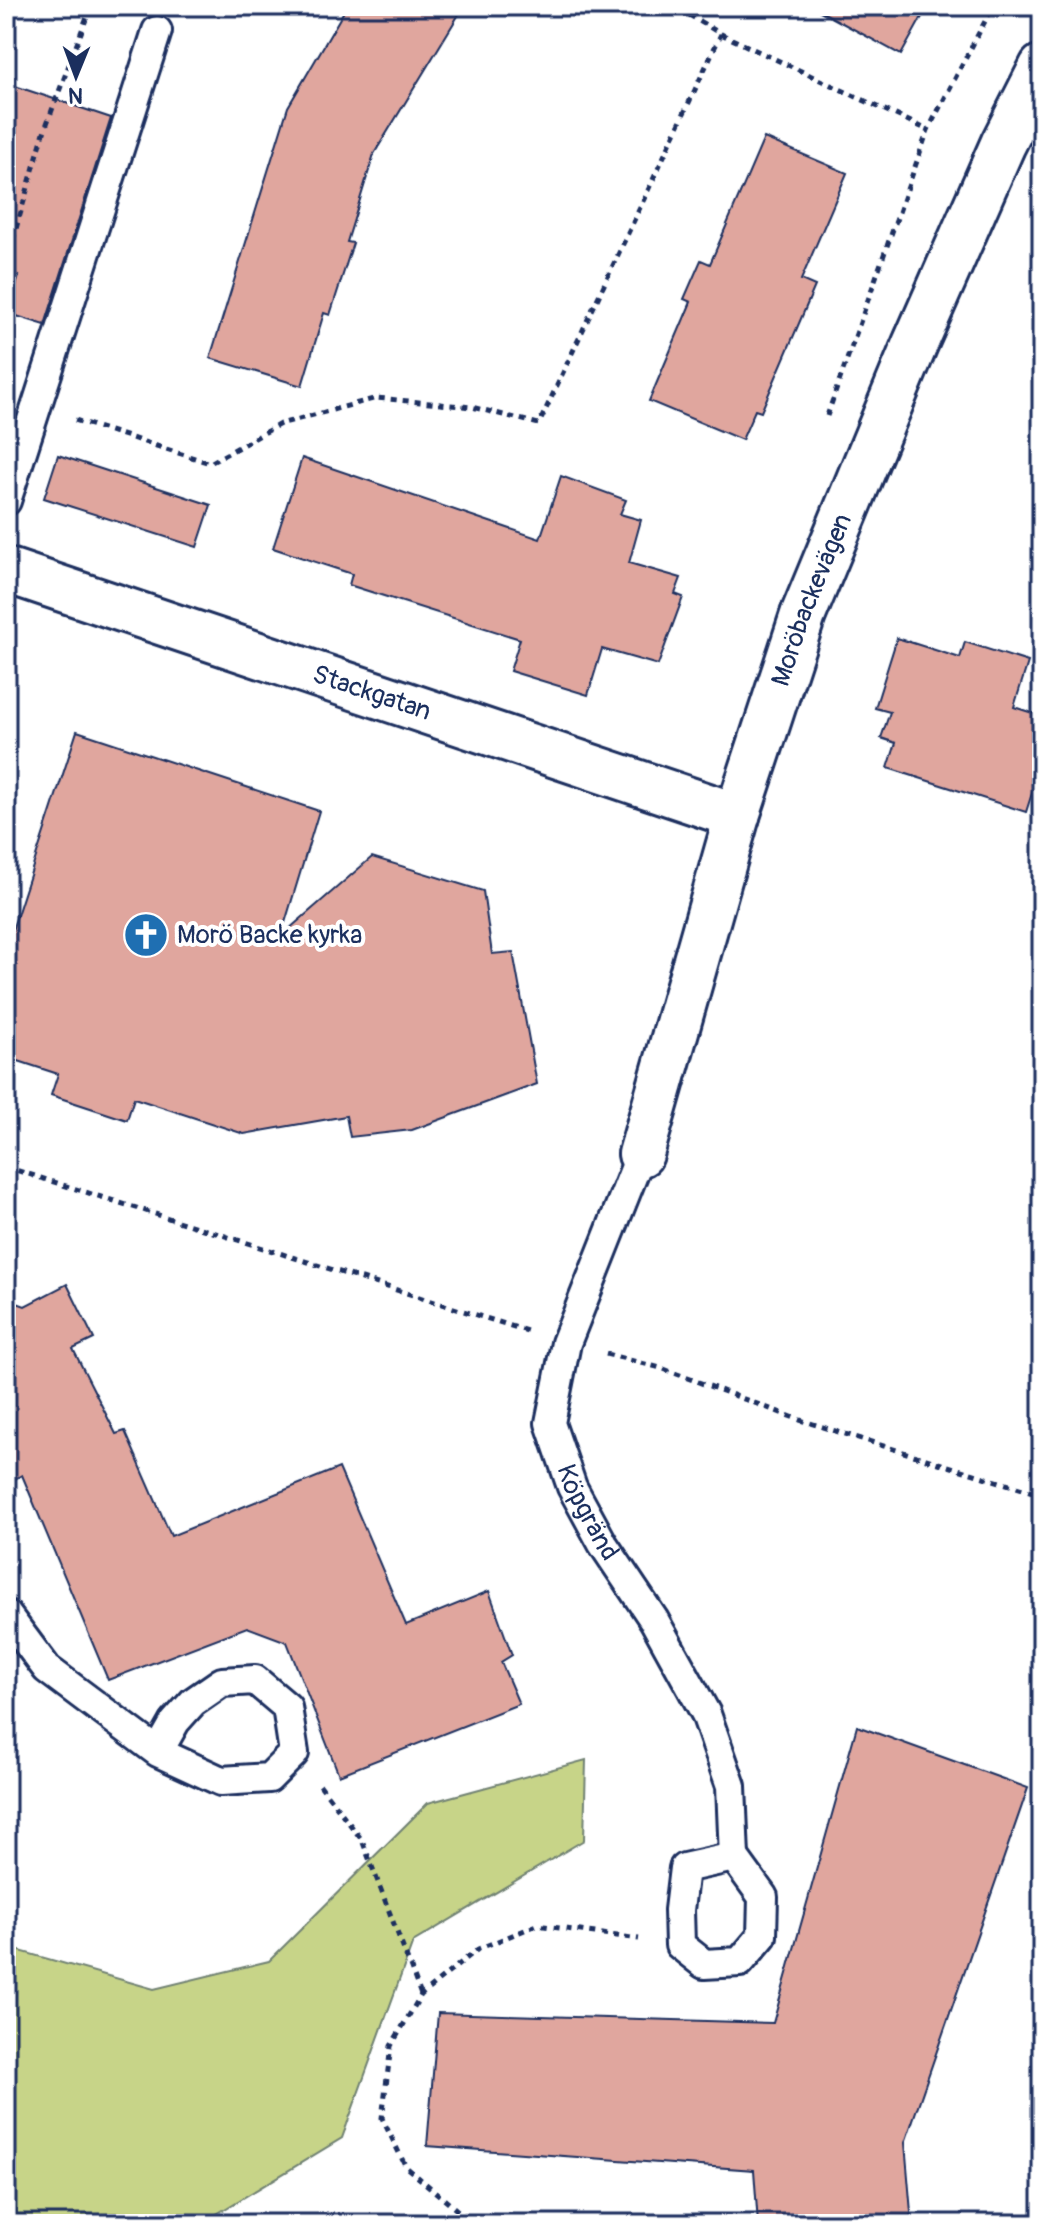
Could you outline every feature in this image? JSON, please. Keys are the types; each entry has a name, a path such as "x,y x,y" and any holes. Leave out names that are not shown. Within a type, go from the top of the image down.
{"street":[{"name":"Moröbackevägen","path":"641,1154 737,816 803,615 915,344 1003,144 1042,67"},
{"name":"Stackgatan","path":"6,570 737,816"}],"lane":[{"path":"6,501 157,31"},
{"name":"Köpgränd","path":"641,1154 566,1343 550,1423 572,1487 603,1544 654,1620 706,1714 731,1786 734,1857"},
{"path":"6,1614 47,1669 158,1752 221,1781 269,1778 294,1753 287,1707 255,1680 222,1682 203,1695 175,1722 158,1752"},
{"path":"734,1857 763,1897 762,1936 740,1962 704,1964 680,1945 679,1910 684,1868 734,1857"}],"path":[{"path":"6,263 9,242 45,129 91,6"},
{"path":"674,6 721,34 928,130"},
{"path":"36,408 210,463 280,424 377,398 472,407 539,424 721,34"},
{"path":"294,1753 362,1840 421,1995"},
{"path":"478,2224 406,2167 382,2118 391,2046 421,1995 478,1949 537,1925 680,1945"}],"green space":[{"path":"586,1760 584,1840 413,1942 342,2138 200,2224 6,2224 6,1947 154,1989 269,1961 428,1803"}],"building":[{"path":"347,6 464,6 374,154 347,242 353,243 330,315 324,313 302,386 210,358 288,107"},
{"path":"811,6 928,6 901,55"},
{"path":"6,83 111,118 45,325 7,313 19,276 6,274"},
{"path":"764,138 847,173 801,280 815,286 761,412 755,410 742,440 649,401 691,302 684,299 701,260 710,264"},
{"path":"58,455 211,505 197,547 44,498"},
{"path":"302,458 540,539 561,476 626,500 620,514 641,520 629,563 681,578 675,594 683,597 658,665 602,649 588,695 510,671 520,639 349,585 352,574 273,548"},
{"path":"897,638 960,658 965,642 1028,662 1014,707 1042,716 1042,762 1026,812 888,768 896,743 881,738 890,712 875,708"},
{"name":"Morö Backe kyrka","path":"77,731 319,811 281,936 372,857 483,891 492,954 513,952 537,1084 412,1130 350,1137 346,1116 244,1134 134,1098 127,1120 51,1095 58,1074 6,1057 6,949"},
{"path":"67,1284 94,1339 73,1349 116,1434 125,1431 171,1536 339,1468 406,1625 489,1591 512,1655 501,1662 519,1704 339,1775 287,1642 247,1627 108,1680 22,1475 6,1484 6,1299 25,1306"},
{"path":"857,1726 1028,1788 905,2143 912,2224 758,2224 754,2170 427,2146 438,2013 773,2023"}],"place":[{"name":"Morö Backe kyrka","path":"146,935"}]}
